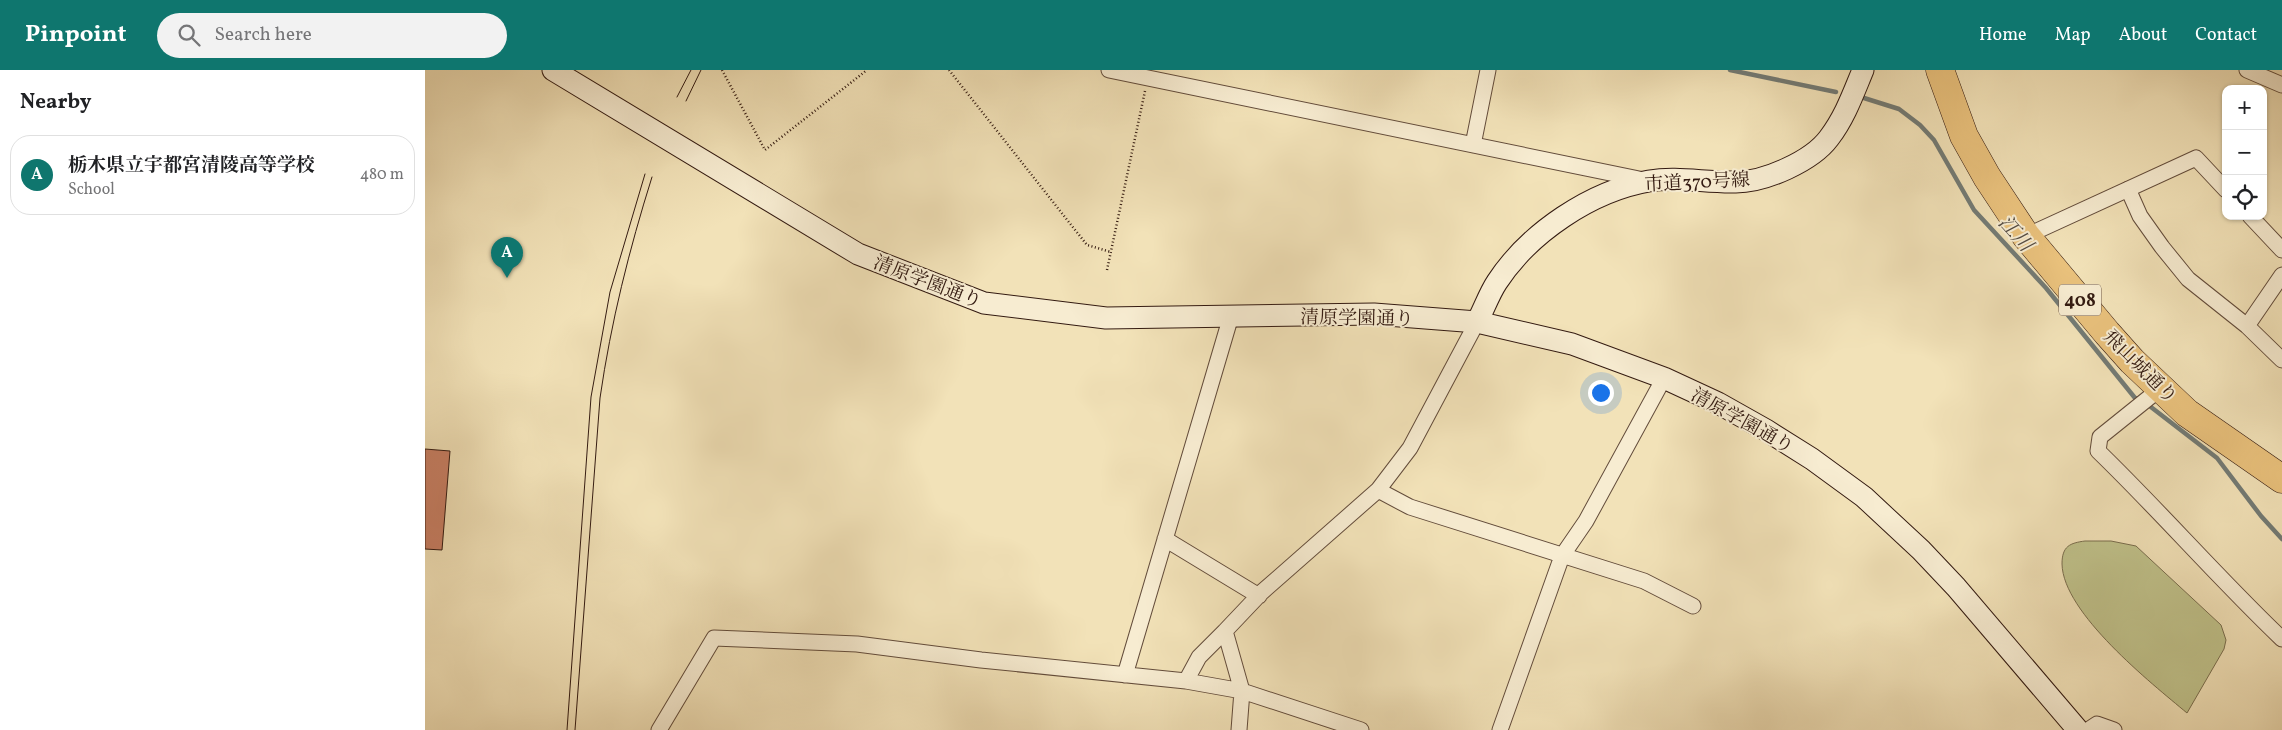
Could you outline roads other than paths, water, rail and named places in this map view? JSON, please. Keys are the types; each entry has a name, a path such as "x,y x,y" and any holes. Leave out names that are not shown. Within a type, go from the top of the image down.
{"highway":[{"name":"飛山城通り","path":"1940,70 1964,136 1987,177 2026,236 2113,340 2187,413 2282,479"}],"street":[{"name":"清原学園通り","path":"553,70 858,254 984,303 1106,318 1374,314 1477,322 1573,344 1664,378 1718,403 1766,430 1812,459 1863,497 1939,568 2078,730"},
{"path":"1109,70 1648,181"},
{"path":"1473,145 1489,70"},
{"name":"市道370号線","path":"1477,322 1497,282 1522,251 1553,224 1582,205 1616,191 1648,181 1681,178 1737,183 1772,175 1802,161 1828,139 1847,109 1863,70"},
{"path":"2247,70 2282,85"},
{"path":"2026,236 2196,158 2222,186"},
{"path":"2128,189 2146,223 2188,279 2247,326 2282,360"},
{"path":"2254,220 2282,250"},
{"path":"2247,326 2282,275"},
{"path":"1125,675 1231,316"},
{"path":"1185,681 1199,657 1259,596 1378,490 1410,448 1477,322"},
{"path":"1500,730 1527,649 1562,556 1586,521 1664,378"},
{"path":"2161,388 2100,437 2098,450 2143,494 2241,599 2282,639"},
{"path":"1378,490 1410,507 1644,581 1693,606"},
{"path":"1165,539 1259,596"},
{"path":"1225,631 1242,691 1239,730"},
{"path":"659,730 714,638 857,644 1185,681 1242,691 1361,730"},
{"path":"2088,730 2097,724 2114,730"}],"waterway":[{"name":"江川","path":"1730,70 1836,92"},
{"name":"江川","path":"1864,98 1899,109 1920,125 1934,140 1974,210 2046,288 2135,398 2141,399"},
{"name":"江川","path":"2147,404 2217,458 2261,516 2282,539"}],"tram line":[{"path":"677,97 691,70"},
{"path":"686,101 701,70"},
{"path":"567,730 591,397 610,292 645,174"},
{"path":"575,730 600,398 621,286 652,177"}],"place":[{"name":"栃木県立宇都宮清陵高等学校","path":"507,278"}]}
